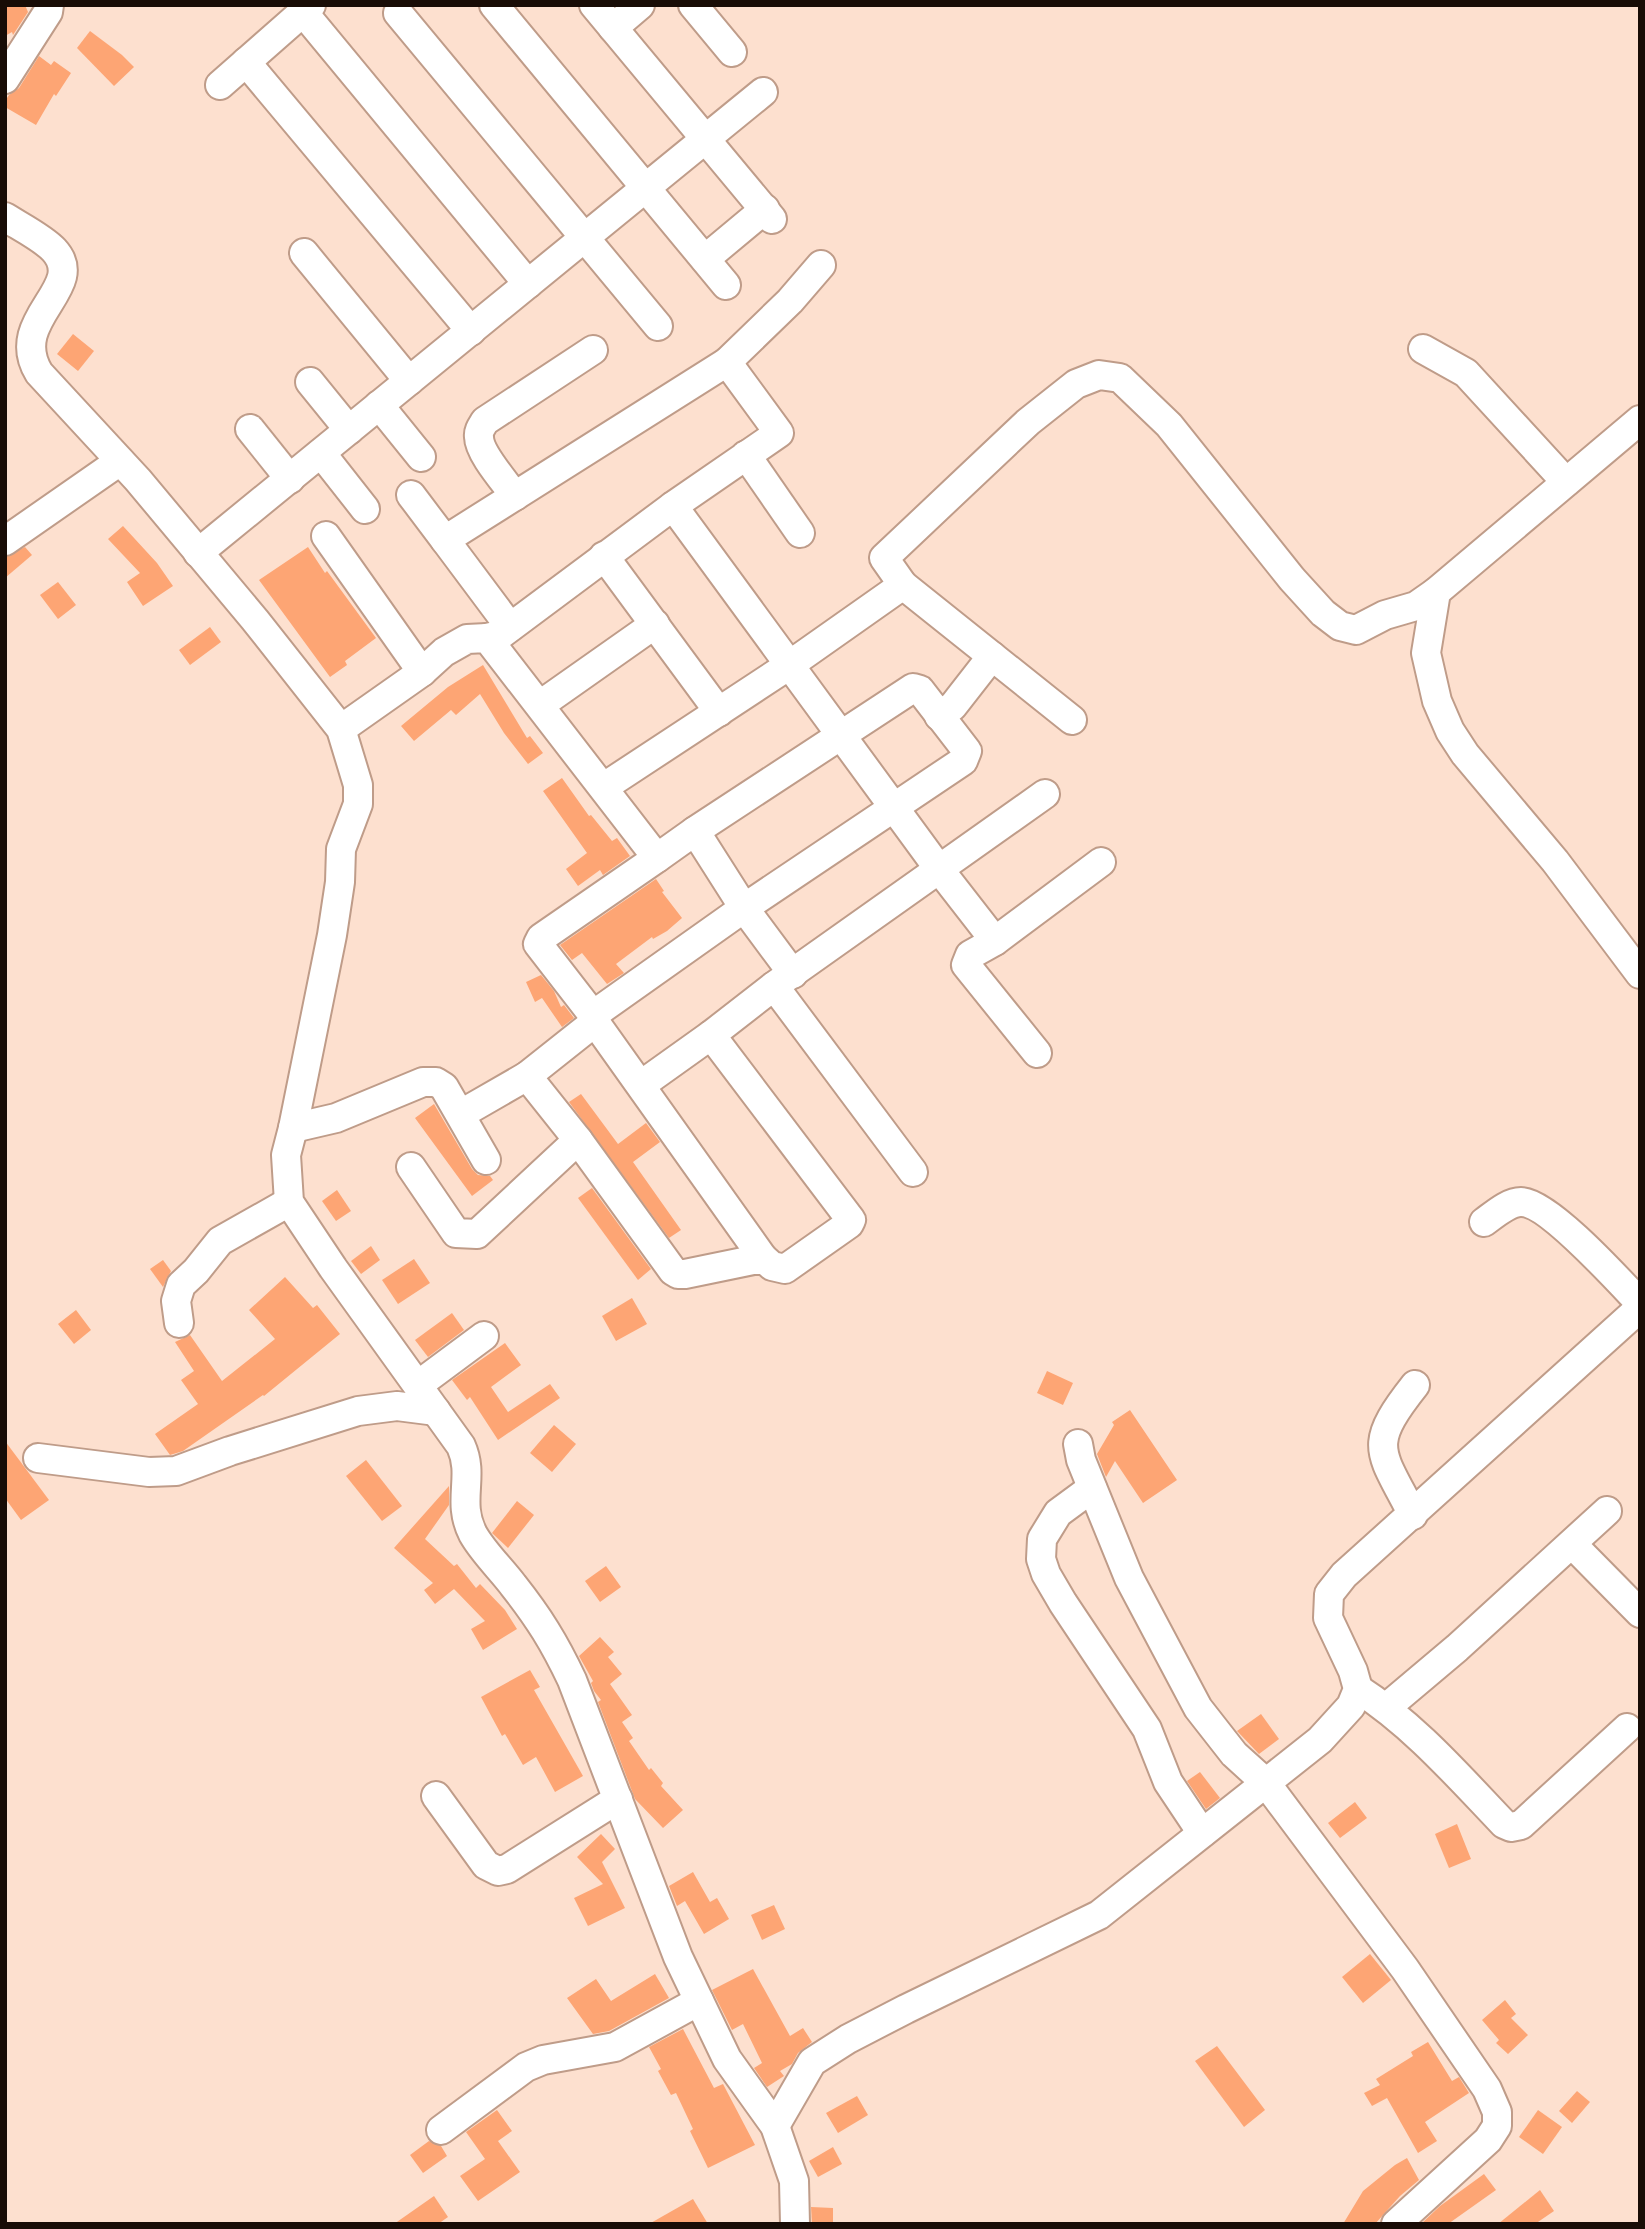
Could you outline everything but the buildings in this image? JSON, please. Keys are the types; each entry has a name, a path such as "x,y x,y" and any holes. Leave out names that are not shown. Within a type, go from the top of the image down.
{"street":[{"path":"5,79 48,12 49,5"},
{"path":"494,5 726,285"},
{"path":"594,5 769,214 705,259"},
{"path":"613,28 640,5"},
{"path":"693,5 732,52"},
{"path":"220,85 307,9 528,284"},
{"path":"398,13 658,326"},
{"path":"246,62 471,331"},
{"path":"198,553 763,92"},
{"path":"5,217 54,250 60,259 60,289 37,319 31,337 30,354 33,363 60,398 120,461 198,553 341,729 358,785 358,804 341,849 340,882 332,935 286,1155 289,1202 461,1446 467,1460 464,1500 466,1516 474,1537 533,1610 553,1640 572,1680 678,1957 727,2059 775,2126 793,2181 795,2224"},
{"path":"304,253 409,381"},
{"path":"445,540 727,362 790,301 821,265"},
{"path":"1423,349 1466,373 1566,482"},
{"path":"515,496 484,450 478,438 480,428 485,421 593,351"},
{"path":"341,729 422,672 444,652 467,639 498,632 779,433 727,362"},
{"path":"1072,720 902,585 884,558 1028,422 1076,383 1099,375 1120,379 1169,425 1292,579 1323,613 1340,626 1356,630 1384,615 1416,606 1436,592 1640,420"},
{"path":"310,382 349,430"},
{"path":"379,405 421,457"},
{"path":"250,429 290,479"},
{"path":"321,453 365,509"},
{"path":"746,455 800,533"},
{"path":"5,541 120,461"},
{"path":"411,495 445,540 540,705 657,858"},
{"path":"673,506 788,666 995,940"},
{"path":"326,536 422,672"},
{"path":"604,556 719,712"},
{"path":"604,787 788,666 902,585"},
{"path":"1436,592 1426,653 1437,701 1450,732 1465,754 1555,861 1640,974"},
{"path":"540,705 655,624"},
{"path":"939,716 953,706 992,656"},
{"path":"461,1114 527,1076 594,1019 744,908 962,761 967,756 967,751 919,690 914,688 695,831 539,942 540,948 594,1019 763,1258 772,1266 785,1269 851,1220 711,1035"},
{"path":"641,1085 1045,793"},
{"path":"695,831 744,908 783,980 913,1172"},
{"path":"1037,1053 966,965 970,954 995,940 1101,862"},
{"path":"527,1076 578,1140 673,1271 678,1274 763,1258"},
{"path":"293,1128 336,1118 423,1082 436,1082 444,1087 486,1160"},
{"path":"411,1167 456,1233 477,1234 578,1140"},
{"path":"179,1323 176,1301 181,1285 220,1241 289,1202"},
{"path":"1483,1222 1511,1205 1526,1203 1561,1225 1640,1303"},
{"path":"775,2126 812,2062 848,2039 906,2009 1099,1915 1320,1740 1351,1706 1358,1689 1353,1671 1328,1618 1329,1594 1344,1575 1640,1308"},
{"path":"418,1385 484,1336"},
{"path":"1413,1515 1382,1454 1383,1432 1393,1412 1415,1385"},
{"path":"38,1458 149,1472 176,1471 358,1411 397,1406 436,1411"},
{"path":"1077,1444 1129,1578 1198,1707 1234,1754 1266,1783 1405,1969 1487,2089 1497,2112 1497,2126 1488,2140 1396,2224"},
{"path":"1093,1488 1058,1513 1042,1539 1041,1559 1046,1574 1063,1603 1147,1729 1168,1782 1202,1833"},
{"path":"1387,1707 1457,1648 1607,1511"},
{"path":"1572,1544 1640,1613"},
{"path":"1358,1689 1387,1707 1504,1824 1511,1827 1521,1825 1627,1728"},
{"path":"436,1796 486,1865 498,1871 507,1869 618,1799"},
{"path":"441,2130 526,2067 543,2060 615,2047 699,2001"}]}
